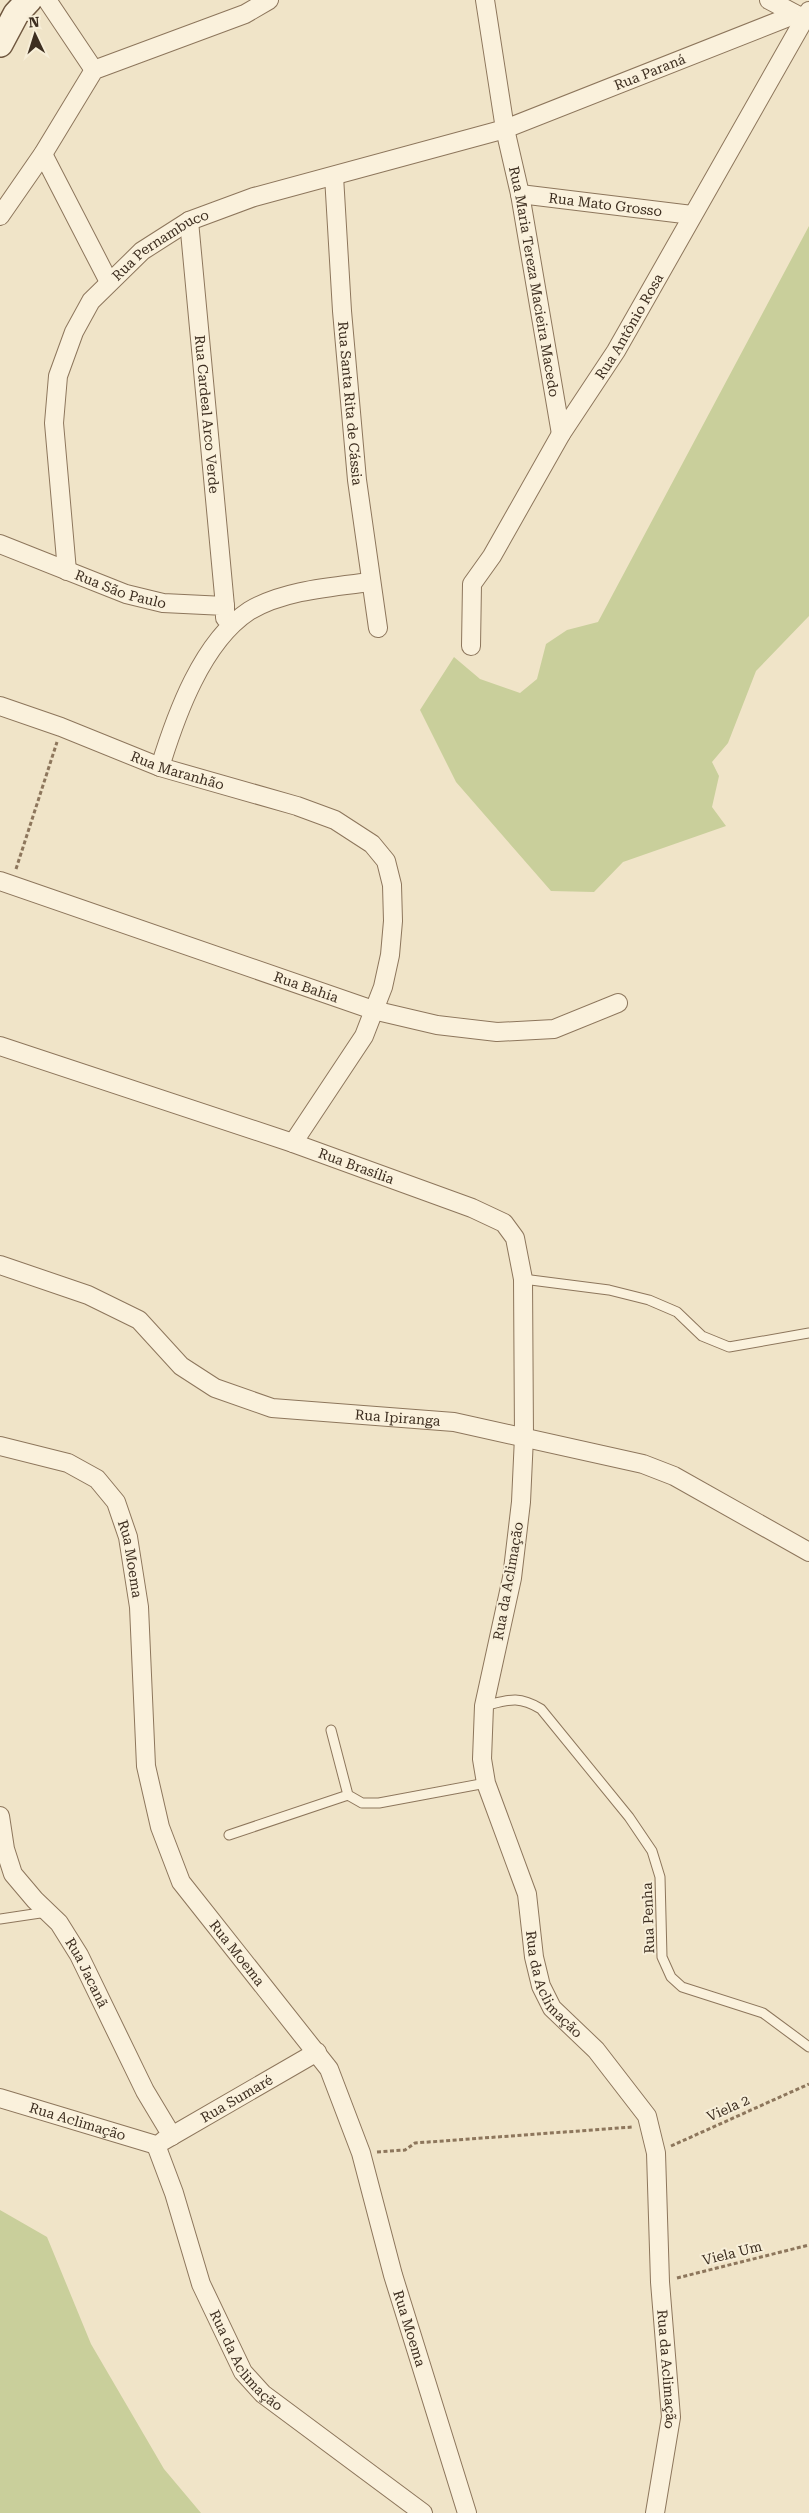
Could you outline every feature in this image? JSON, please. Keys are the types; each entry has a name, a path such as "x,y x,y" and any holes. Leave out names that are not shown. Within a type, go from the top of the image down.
{"street":[{"path":"47,0 94,70"},
{"path":"0,216 43,154 94,70 245,14 269,0"},
{"name":"Rua Maria Tereza Macieira Macedo","path":"485,0 505,129 520,194 562,434"},
{"path":"769,0 802,15"},
{"path":"0,44 15,11"},
{"name":"Rua Paraná","path":"505,129 802,15"},
{"name":"Rua Antônio Rosa","path":"471,646 472,584 492,556 562,434 616,351 802,15"},
{"name":"Rua Pernambuco","path":"68,571 54,423 58,376 74,332 91,301 109,282 142,251 189,221 254,197 505,129"},
{"path":"43,154 109,282"},
{"name":"Rua Santa Rita de Cássia","path":"334,176 342,311 357,480 378,628"},
{"name":"Rua Mato Grosso","path":"520,194 692,215"},
{"name":"Rua Cardeal Arco Verde","path":"189,221 225,606"},
{"name":"Rua São Paulo","path":"0,544 126,594 163,603 225,606"},
{"path":"160,767 170,735 186,699 213,646 226,629 250,611 272,601 305,592 371,582"},
{"path":"225,606 226,629"},
{"name":"Rua Maranhão","path":"0,706 61,727 160,767 297,806 335,820 372,844 386,861 392,885 393,921 390,955 383,987 374,1010"},
{"name":"Rua Bahia","path":"4,883 374,1010 437,1025 497,1032 554,1029 618,1003"},
{"path":"293,1143 364,1036 374,1010"},
{"name":"Rua Brasília","path":"0,1046 293,1143 472,1208 504,1223 515,1238 523,1279 524,1436"},
{"name":"Rua Ipiranga","path":"0,1265 88,1295 139,1320 181,1366 215,1388 272,1408 454,1422 524,1436 642,1464 674,1476 809,1552"},
{"name":"Rua da Aclimação","path":"524,1436 521,1502 512,1578 484,1706 482,1759 486,1783 527,1894 534,1956 541,1986 552,2008 607,2063 647,2116 656,2153 660,2282 671,2417 655,2513"},
{"name":"Rua Moema","path":"0,1446 68,1463 97,1479 116,1502 128,1537 139,1607 146,1766 160,1828 182,1882 329,2069 361,2153 393,2275 467,2513"},
{"name":"Rua Jacanã","path":"0,1816 5,1849 13,1874 59,1923 79,1956 145,2091 172,2136"},
{"name":"Rua Sumaré","path":"156,2145 317,2052"},
{"name":"Rua Aclimação","path":"0,2098 156,2145"},
{"name":"Rua da Aclimação","path":"156,2145 174,2192 201,2284 243,2372 263,2394 423,2513"}],"lane":[{"path":"523,1279 603,1289 649,1300 677,1312 702,1336 729,1347 809,1333"},
{"name":"Rua Penha","path":"484,1706 511,1699 527,1700 541,1709 629,1817 652,1851 660,1877 662,1957 671,1977 682,1987 763,2013 809,2047"},
{"path":"331,1730 348,1795 362,1803 379,1803 486,1783"},
{"path":"229,1835 348,1795"},
{"path":"0,1918 48,1912"}],"path":[{"path":"4,883 61,727"},
{"name":"Viela 2","path":"656,2153 809,2084"},
{"path":"361,2153 405,2150 415,2143 649,2126"},
{"name":"Viela Um","path":"660,2282 809,2245"}],"green space":[{"path":"809,226 809,616 756,671 728,743 712,762 719,776 712,807 726,826 623,862 594,892 551,891 456,782 420,710 454,657 480,679 520,693 537,679 546,644 567,630 598,622"},
{"path":"0,2210 47,2237 91,2344 164,2469 201,2513 0,2513"}]}
